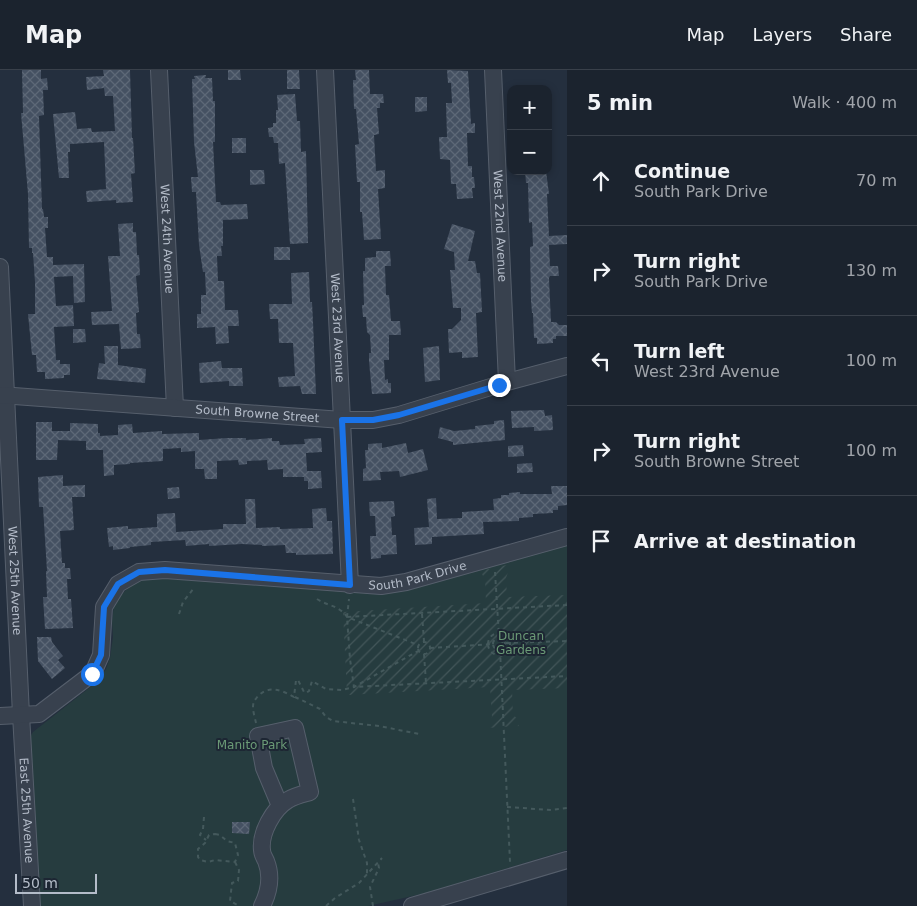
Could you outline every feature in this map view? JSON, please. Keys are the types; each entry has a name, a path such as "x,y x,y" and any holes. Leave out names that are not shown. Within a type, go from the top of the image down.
{"street":[{"name":"West 24th Avenue","path":"159,70 175,408"},
{"name":"West 23rd Avenue","path":"325,70 350,585"},
{"name":"West 22nd Avenue","path":"493,70 507,382"},
{"name":"West 25th Avenue","path":"0,266 3,395 21,715"},
{"name":"South Browne Street","path":"3,395 342,420 373,420 399,415 567,366"},
{"name":"South Park Drive","path":"0,716 39,714 92,674 101,655 104,607 118,584 139,572 165,570 381,586 406,582 567,537"},
{"name":"East 25th Avenue","path":"21,715 32,906"},
{"path":"262,906 267,896 269,883 268,870 262,852 264,832 280,806 288,800 310,792 295,728 258,736 264,768 280,806"},
{"path":"415,906 567,860"}],"path":[{"path":"495,557 499,637"},
{"path":"350,585 347,617 354,687"},
{"path":"179,614 183,602 194,588"},
{"path":"316,599 339,608 347,617 418,645"},
{"path":"347,617 567,605"},
{"path":"422,614 424,641"},
{"path":"499,632 508,637 511,643 509,650 500,655"},
{"path":"499,632 492,635 488,644 490,651 500,655"},
{"path":"499,637 506,644"},
{"path":"493,644 494,640 499,637"},
{"path":"418,645 424,641"},
{"path":"424,641 429,644 430,648"},
{"path":"500,650 506,644 511,643 567,641"},
{"path":"430,648 493,644"},
{"path":"493,644 496,650 500,650"},
{"path":"418,645 418,651"},
{"path":"424,654 428,653 430,648"},
{"path":"500,650 510,877"},
{"path":"354,687 418,651"},
{"path":"418,651 424,654"},
{"path":"424,654 426,683"},
{"path":"294,697 296,680 298,680 306,693 309,691 312,680 321,687 335,691 354,687 567,676"},
{"path":"258,736 253,708 254,701 260,694 269,689 279,689 313,705 320,709 326,717 334,721 379,726 419,734"},
{"path":"353,799 359,840 367,863 367,875"},
{"path":"507,807 551,810 567,808"},
{"path":"204,817 203,829 200,835 206,840"},
{"path":"235,862 215,860 208,862 200,860 197,852 209,835 215,834 235,843 238,855 235,862 239,870 238,880 232,883 230,901 238,906"},
{"path":"326,906 359,883 382,858"},
{"path":"373,906 370,887 379,868 378,863"}],"green space":[{"name":"Manito Park","path":"567,542 567,850 426,893 368,906 38,906 30,737 33,732 98,681 106,669 110,658 114,606 120,596 138,581 148,578 202,580 380,593"},
{"name":"Duncan Gardens","path":"511,564 506,578 507,597 567,595 567,688 512,690 513,715 518,719 519,726 487,728 492,717 490,687 347,695 343,612 486,603 485,579 480,571"}],"building":[{"path":"22,70 41,70 41,79 47,78 48,90 43,90 44,115 39,116 42,209 44,217 48,217 48,228 45,228 47,257 53,257 53,265 84,264 85,302 74,303 73,276 54,277 56,306 73,305 74,326 54,327 56,360 60,360 60,364 70,364 70,375 64,375 64,378 45,379 45,372 37,372 36,355 32,355 28,314 35,314 35,282 33,253 32,248 29,248 28,194 21,113 23,113"},
{"path":"103,70 130,70 135,173 131,174 133,202 116,203 116,200 87,202 86,191 106,189 104,142 70,144 70,152 68,152 69,178 59,178 53,114 75,112 77,129 91,128 92,132 115,131 113,96 105,96 104,88 87,90 86,77 104,76"},
{"path":"228,70 240,70 241,80 228,80"},
{"path":"287,70 299,70 300,89 287,89"},
{"path":"355,70 369,70 370,94 383,94 384,103 380,103 380,108 377,108 379,134 374,135 376,171 385,170 385,188 378,189 381,239 364,240 355,145 359,144 356,109 354,109 353,80 356,80"},
{"path":"447,70 468,71 471,124 475,123 475,133 467,133 468,166 472,166 472,177 474,177 475,188 472,188 473,198 457,199 456,184 451,184 450,160 440,159 439,137 447,137 446,103 452,103 451,83 448,83"},
{"path":"206,75 205,78 212,78 213,101 215,101 215,142 213,142 216,202 220,202 221,205 247,204 248,219 223,220 222,256 217,256 218,281 224,281 225,310 238,310 239,326 228,326 229,343 216,344 215,327 197,328 197,314 201,314 201,295 206,295 205,272 203,272 199,245 196,192 192,192 191,177 198,177 194,142 192,79 195,79 194,76"},
{"path":"295,94 297,121 300,121 301,152 306,151 308,243 290,244 285,163 279,164 278,143 274,143 273,137 269,137 268,128 273,127 273,123 276,123 276,110 278,110 277,95"},
{"path":"415,97 427,97 427,111 415,112"},
{"path":"232,138 246,138 246,153 232,153"},
{"path":"250,170 264,170 265,184 250,185"},
{"path":"525,175 547,175 549,194 547,194 549,236 567,235 567,244 549,245 550,266 558,266 559,276 550,276 549,278 551,322 567,325 567,336 556,336 556,339 553,339 553,343 537,344 537,338 534,338 530,247 533,246 532,222 529,223 528,183 526,183"},
{"path":"133,223 133,232 136,232 137,255 139,255 140,275 136,276 139,312 136,313 137,334 140,334 141,348 121,349 119,324 92,325 91,312 112,311 108,256 120,256 118,224"},
{"path":"452,224 475,231 468,261 475,261 477,273 480,273 482,312 476,313 478,357 462,358 462,352 449,353 448,329 452,329 461,320 461,308 453,308 450,270 455,270 454,252 444,249"},
{"path":"274,247 290,247 290,260 274,260"},
{"path":"376,251 390,251 391,266 385,266 386,295 389,295 391,321 400,321 401,335 389,335 389,360 384,360 385,380 388,379 388,383 391,383 391,393 372,394 369,361 369,353 371,353 370,335 367,332 366,317 363,317 362,305 364,305 363,271 365,271 365,258 376,257"},
{"path":"309,272 316,394 302,394 300,386 279,387 278,377 295,376 293,343 279,343 278,319 270,319 269,304 292,304 291,273"},
{"path":"73,329 85,329 86,342 73,343"},
{"path":"104,346 118,346 118,365 146,369 145,383 97,379 99,363 105,364"},
{"path":"439,346 440,380 425,382 423,348"},
{"path":"221,361 222,368 242,368 243,386 229,386 229,381 200,383 199,363"},
{"path":"544,410 545,416 552,415 553,430 534,431 534,427 512,428 511,411"},
{"path":"504,420 505,440 453,445 453,442 438,438 440,427 454,431 475,429 475,426 494,424 494,421"},
{"path":"36,422 52,422 52,431 70,431 70,423 98,424 100,436 118,435 118,425 132,424 133,433 162,431 162,434 199,433 199,440 272,438 272,441 279,441 280,445 305,444 304,439 321,438 322,452 306,453 307,471 321,471 322,488 308,489 308,481 304,481 304,477 283,477 283,469 268,470 267,460 247,461 247,464 239,465 238,460 217,461 217,479 205,479 204,469 195,469 195,451 181,452 181,448 163,449 163,461 114,465 114,475 104,476 103,450 86,450 86,441 58,440 57,460 36,460"},
{"path":"382,443 382,448 406,443 408,453 423,449 428,470 400,477 399,471 380,472 381,480 363,481 363,469 366,468 365,450 368,450 368,444"},
{"path":"523,445 524,456 508,457 508,446"},
{"path":"532,463 533,472 517,473 517,464"},
{"path":"63,475 63,486 85,485 85,497 72,497 74,530 60,531 62,563 65,563 65,568 70,568 71,579 67,579 68,599 71,599 73,628 45,629 43,597 47,597 47,571 43,507 39,507 38,477"},
{"path":"551,486 567,486 567,505 558,506 558,510 553,510 553,513 533,514 533,517 519,518 519,521 483,522 484,534 432,537 432,544 415,545 414,528 429,527 427,499 436,498 437,519 462,518 462,512 494,510 493,499 501,498 501,495 520,492 520,494 552,494"},
{"path":"179,487 180,498 168,499 167,488"},
{"path":"245,499 255,499 256,528 313,528 312,509 326,508 327,521 332,521 333,554 296,555 296,553 286,553 285,545 262,546 242,544 209,546 209,544 186,546 185,540 151,542 151,545 113,550 113,546 109,547 107,528 128,526 128,529 157,527 157,514 175,513 176,532 223,529 223,524 246,524"},
{"path":"394,501 395,516 391,517 392,535 396,535 397,554 381,555 381,558 371,559 370,536 376,536 375,516 370,516 369,502"},
{"path":"37,637 51,637 52,642 63,656 58,660 65,668 52,679 38,661"},
{"path":"232,822 250,822 249,834 232,833"}],"route":[{"path":"92,674 101,655 104,607 118,584 139,572 165,570 200,572 350,585 342,420 373,420 399,415 499,385"}]}
